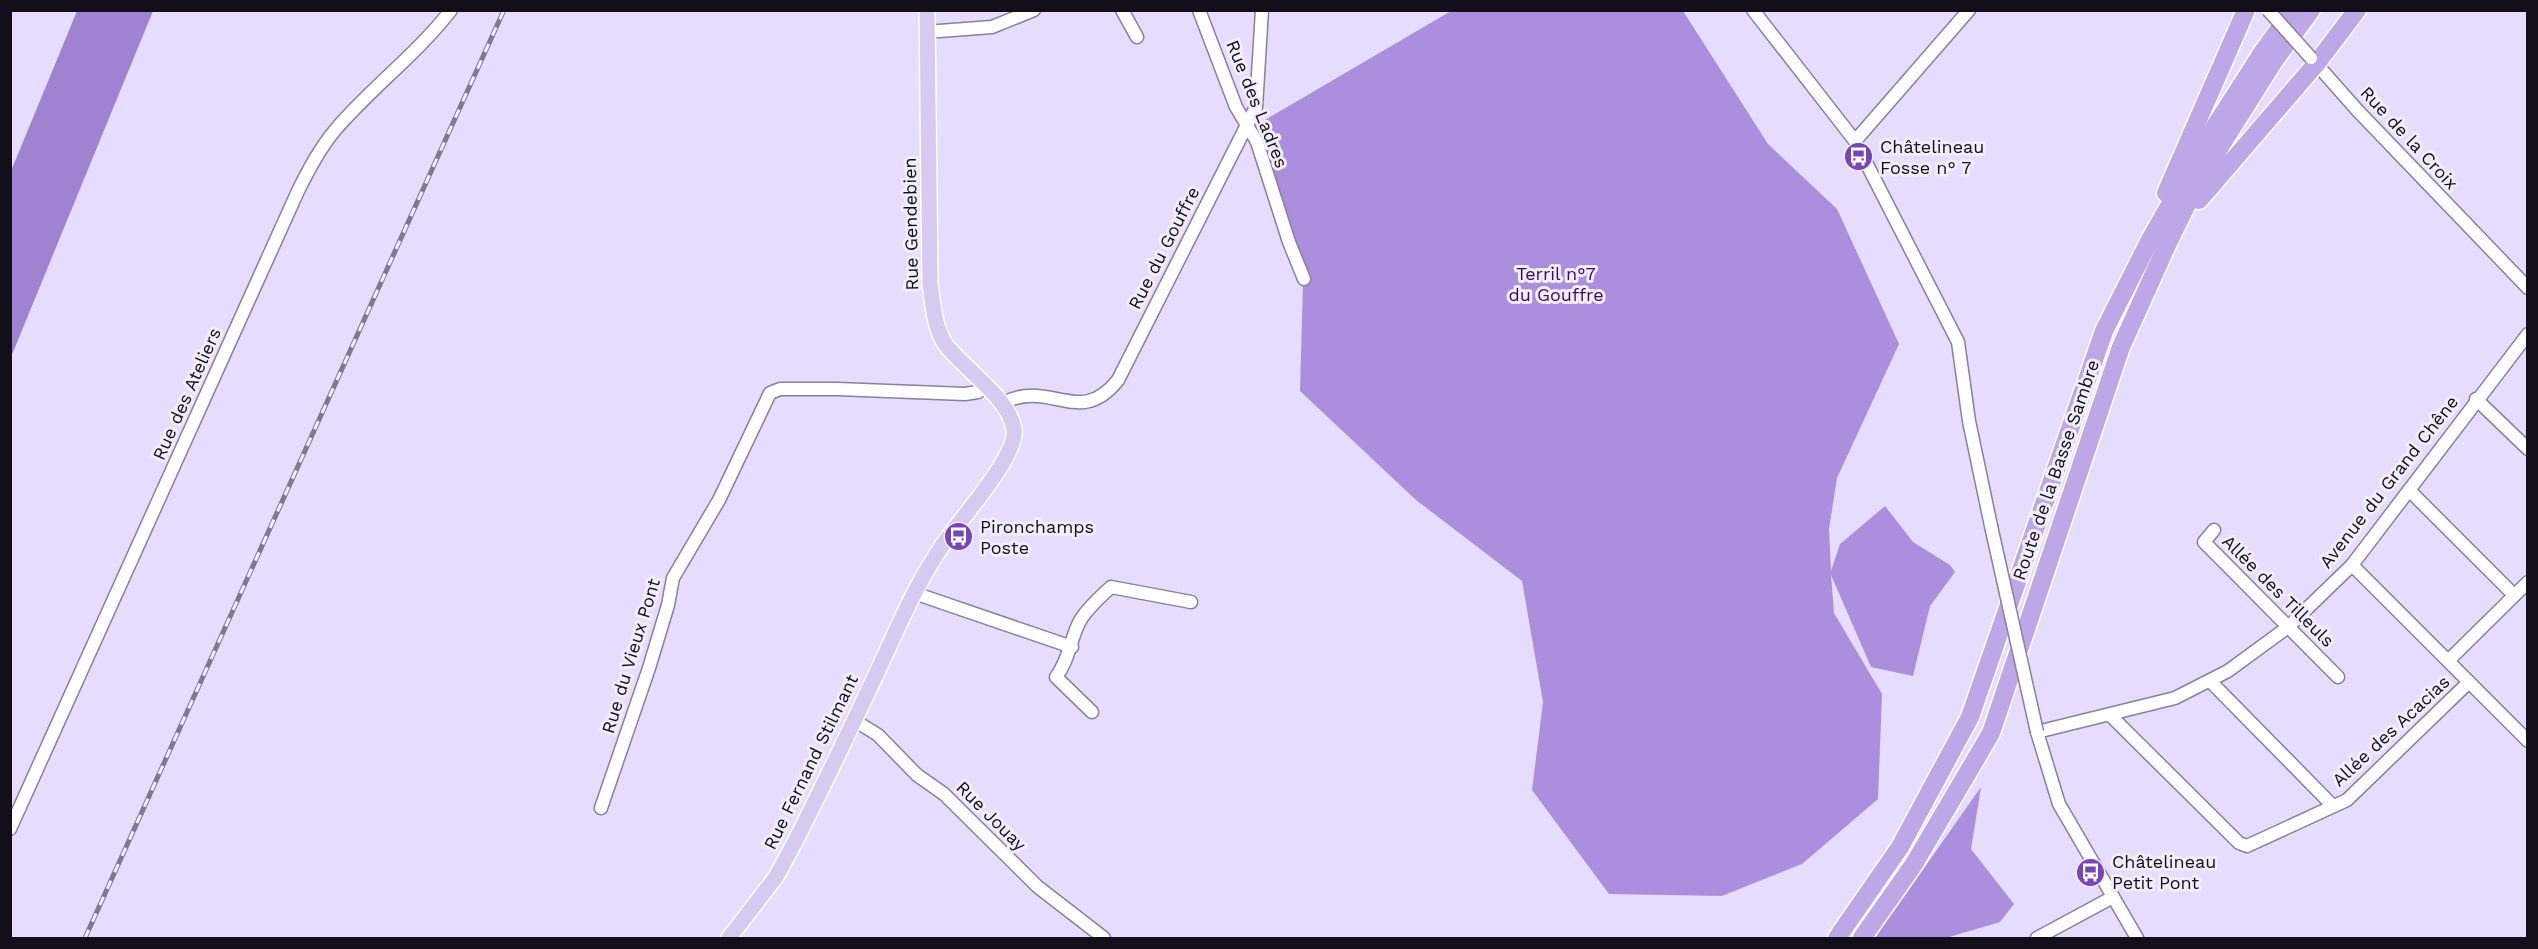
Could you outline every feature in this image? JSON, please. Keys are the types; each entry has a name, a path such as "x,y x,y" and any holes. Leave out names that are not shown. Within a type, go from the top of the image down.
{"highway":[{"path":"2159,241 2169,184 2246,10"},
{"name":"Route de la Basse Sambre","path":"1862,939 1914,864 1991,733 2159,241 2212,131 2262,53 2293,10"},
{"name":"Route de la Basse Sambre","path":"1837,939 1900,847 1970,717 2104,331 2159,241 2189,200 2274,61 2311,10"},
{"path":"2159,241 2201,196 2357,10"}],"main road":[{"name":"Rue Gendebien","path":"914,593 928,567 1011,449 1014,440 1014,428 1003,403 945,344 937,327 930,284 927,10"},
{"name":"Rue Fernand Stilmant","path":"729,939 776,877 798,836 914,593"}],"street":[{"name":"Rue des Ateliers","path":"10,829 315,157 358,104 436,29 451,10"},
{"path":"926,32 992,27 1034,10"},
{"path":"1122,10 1137,37"},
{"name":"Rue des Ladres","path":"1199,10 1236,107 1257,142 1289,242 1304,279"},
{"name":"Rue du Gouffre","path":"1003,403 1015,397 1033,394 1086,403 1103,396 1123,370 1200,213 1248,126 1256,107 1262,10"},
{"path":"1753,10 1855,141 1958,342 1969,421 2037,732 2060,804 2137,939"},
{"path":"1855,141 1969,10"},
{"name":"Rue de la Croix","path":"2268,10 2358,111 2528,288"},
{"name":"Avenue du Grand Chêne","path":"2037,732 2111,716 2175,698 2228,671 2288,627 2352,565 2476,399 2528,334"},
{"name":"Rue du Vieux Pont","path":"601,808 649,668 668,605 673,578 719,500 770,393 780,389 837,389 964,394 978,392 985,387"},
{"path":"2476,399 2528,449"},
{"path":"2409,490 2514,595"},
{"name":"Allée des Tilleuls","path":"2214,530 2204,542 2338,676"},
{"path":"2352,565 2526,738"},
{"path":"2448,661 2528,582"},
{"path":"1092,712 1056,677 1072,647 1080,620 1103,594 1111,586 1191,602"},
{"path":"914,593 1072,647"},
{"path":"2210,681 2333,806"},
{"name":"Allée des Acacias","path":"2111,716 2239,843 2247,846 2347,800 2469,682"},
{"name":"Rue Jouay","path":"854,720 878,735 917,776 944,794 1038,887 1104,939"},
{"path":"2037,939 2113,897"}],"green space":[{"name":"Terril n°7 du Gouffre","path":"1451,11 1683,11 1768,144 1837,209 1899,344 1837,478 1829,529 1831,571 1840,544 1885,506 1913,542 1950,565 1955,572 1930,606 1913,676 1871,667 1831,575 1834,613 1882,694 1878,799 1802,864 1722,896 1609,894 1532,790 1543,702 1522,581 1416,500 1300,391 1303,283 1253,127"},
{"path":"1981,787 1971,849 2014,904 2000,922 1946,938 1875,938"}],"shaded area":[{"path":"77,11 153,11 11,357 11,171"}],"railway":[{"path":"85,938 504,10"}],"place":[{"name":"Châtelineau Fosse n° 7","path":"1859,157"},
{"name":"Pironchamps Poste","path":"959,537"},
{"name":"Châtelineau Petit Pont","path":"2091,872"}]}
